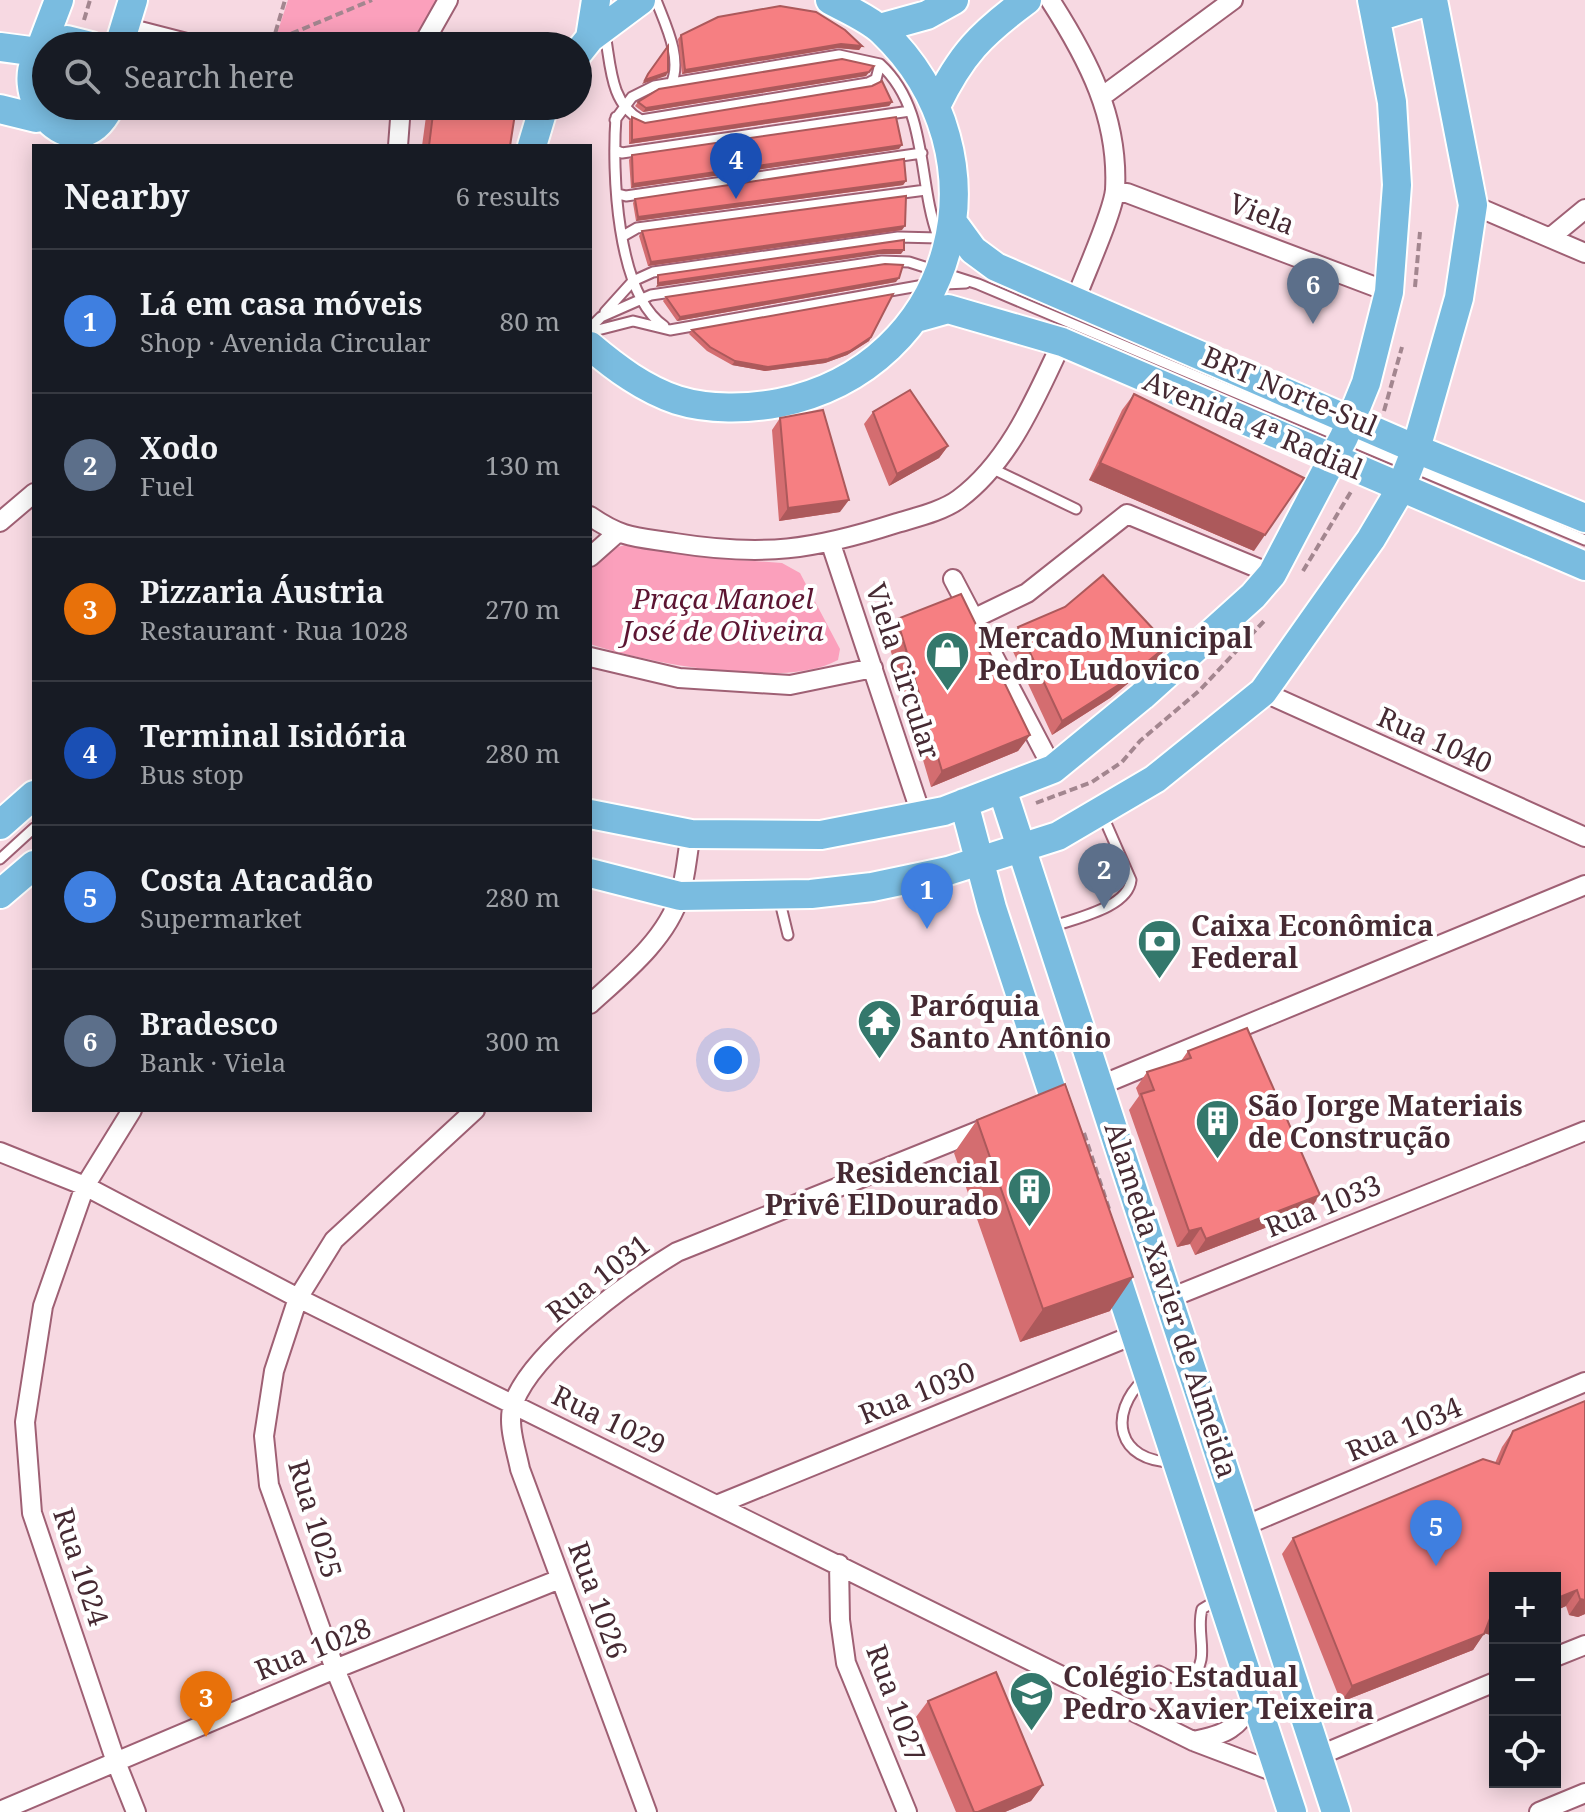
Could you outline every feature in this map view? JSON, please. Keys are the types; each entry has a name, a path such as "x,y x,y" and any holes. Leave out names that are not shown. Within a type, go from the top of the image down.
{"main road":[{"path":"49,32 59,0"},
{"path":"123,32 133,0"},
{"path":"593,24 641,0"},
{"path":"592,350 602,371 678,400 748,409 817,395 878,359 916,318 942,254 953,164 923,109 910,62 880,28 830,0"},
{"path":"880,28 927,15 954,0"},
{"path":"923,109 988,29 1027,0"},
{"path":"592,814 691,834 821,835 922,817 964,803 1053,769 1142,696 1272,574 1343,439 1366,383 1389,292 1397,185 1392,102 1374,9 1433,0 1473,205 1459,298 1408,468 1371,539 1263,692 1155,779 1098,796 1058,836 979,862 872,887 778,894 680,896 592,874"},
{"path":"0,47 32,48"},
{"path":"32,65 24,77 23,91 32,115"},
{"path":"0,109 37,128 55,131 77,132 100,120"},
{"path":"108,144 109,120"},
{"path":"533,144 540,120"},
{"name":"Avenida 4ª Radial","path":"942,254 973,250 996,267 1075,301 1343,439 1408,468 1585,566"},
{"name":"Avenida 4ª Radial","path":"916,318 948,309 1062,342 1343,439 1408,468 1585,518"},
{"name":"Alameda Xavier de Almeida","path":"1002,789 1336,1812"},
{"path":"0,825 32,797"},
{"name":"Alameda Xavier de Almeida","path":"964,803 1045,1104 1073,1153"},
{"path":"0,894 32,867"},
{"name":"Alameda Xavier de Almeida","path":"1099,1229 1292,1812"}],"street":[{"path":"430,32 448,0"},
{"path":"1050,0 1079,45 1104,95 1111,138 1115,193 1075,301"},
{"path":"1104,95 1233,0"},
{"path":"398,144 400,120"},
{"name":"Viela","path":"1115,193 1127,193 1389,292"},
{"path":"1473,205 1585,253"},
{"path":"1551,237 1585,209"},
{"path":"592,517 616,534 723,551 773,552 831,544 957,500 993,469 1035,397 1062,342"},
{"path":"0,522 32,496"},
{"path":"975,618 1027,593 1127,514 1272,574"},
{"path":"592,555 616,534"},
{"name":"Viela Circular","path":"831,544 922,817"},
{"path":"953,579 1053,769"},
{"path":"592,657 679,678 790,685 873,668"},
{"name":"Rua 1040","path":"1263,692 1585,837"},
{"path":"592,1002 636,961 660,931 680,896 691,834"},
{"path":"1101,1085 1585,885"},
{"name":"Rua 1024","path":"131,1112 85,1186 43,1306 25,1422 32,1513 116,1762 136,1812"},
{"name":"Rua 1025","path":"394,1812 335,1669 269,1485 264,1436 272,1384 298,1298 334,1240 473,1112"},
{"name":"Rua 1031","path":"513,1404 532,1369 635,1278 677,1252 1008,1119"},
{"name":"Rua 1033","path":"1170,1298 1585,1131"},
{"name":"Rua 1029","path":"0,1152 85,1186 298,1298 1193,1741 1280,1774"},
{"name":"Rua 1030","path":"719,1504 1136,1334"},
{"name":"Rua 1034","path":"1244,1526 1585,1382"},
{"name":"Rua 1026","path":"513,1404 512,1433 520,1469 647,1812"},
{"name":"Rua 1027","path":"839,1564 840,1620 846,1663 907,1812"},
{"name":"Rua 1028","path":"0,1811 335,1669 560,1579"},
{"path":"1561,1655 1585,1645"},
{"path":"1318,1756 1489,1685"},
{"path":"1193,1741 1226,1734 1239,1724 1257,1699"},
{"path":"1539,1812 1585,1793"}],"lane":[{"path":"656,0 675,65 680,76 689,81"},
{"path":"593,24 621,102 641,120 868,83 897,84"},
{"path":"670,330 655,320 640,299 623,236 615,150 615,120 621,102 640,90 839,55 880,64 923,109 922,153 926,190 942,254 961,273 978,284"},
{"path":"868,83 876,79 880,64"},
{"path":"671,84 675,65"},
{"path":"615,150 622,153 923,109"},
{"path":"618,194 626,196 922,153"},
{"path":"623,236 637,228 926,190"},
{"path":"592,328 632,276 898,237 942,254 978,284"},
{"path":"601,317 640,299 882,261 909,262 942,254"},
{"path":"592,330 633,321 670,330 942,254"},
{"name":"BRT Norte-Sul","path":"978,284 1343,439"},
{"path":"1408,468 1585,540"},
{"path":"993,469 1076,509"},
{"path":"1047,929 1121,899 1130,889 1131,880 1098,796"},
{"path":"0,859 32,830"},
{"path":"778,894 788,935"},
{"path":"1149,1373 1132,1390 1122,1408 1122,1430 1136,1453 1155,1462 1178,1462"},
{"path":"1159,1671 1175,1679 1190,1679 1199,1671 1204,1653 1197,1626 1202,1609 1223,1596"}],"path":[{"path":"275,32 285,0"},
{"path":"295,32 372,0"}],"green space":[{"path":"288,0 437,0 420,32 278,32"},
{"name":"Praça Manoel José de Oliveira","path":"629,544 699,557 782,563 800,573 840,649 838,660 814,669 751,673 646,659 592,645 592,566 618,547"}],"building":[{"path":"780,6 816,12 845,30 862,46 841,44 685,70 681,35 718,17"},
{"path":"668,46 668,72 645,80 648,74"},
{"path":"842,59 874,66 869,72 646,108 638,102 659,89"},
{"path":"882,81 892,102 632,140 632,117 645,123 872,86"},
{"path":"896,117 902,145 633,184 632,155"},
{"path":"432,120 514,120 510,144 429,144"},
{"path":"904,159 906,181 638,217 635,199"},
{"path":"906,196 905,226 651,262 642,231"},
{"path":"904,240 904,250 884,250 658,283 658,275"},
{"path":"885,264 903,265 899,278 680,317 666,297"},
{"path":"893,294 871,337 850,351 828,359 768,367 735,361 710,347 692,330"},
{"path":"910,390 948,446 897,474 873,412"},
{"path":"1134,394 1304,478 1265,535 1100,463"},
{"path":"823,410 849,500 788,508 780,418"},
{"path":"1103,575 1168,645 1120,684 1062,721 1018,627 1065,607"},
{"name":"Mercado Municipal Pedro Ludovico","path":"961,594 1030,735 942,771 897,619"},
{"name":"São Jorge Materiais de Construção","path":"1247,1028 1320,1195 1206,1239 1201,1228 1189,1231 1141,1094 1154,1090 1147,1072 1191,1058 1188,1051"},
{"path":"1065,1084 1133,1277 1043,1309 977,1120"},
{"path":"1585,1401 1585,1600 1580,1599 1577,1590 1561,1597 1561,1572 1489,1572 1489,1621 1484,1634 1352,1686 1293,1538 1483,1459 1499,1464 1513,1431"},
{"path":"996,1672 1043,1785 974,1812 928,1701"}],"place":[{"name":"Terminal Isidória","path":"736,199"},
{"name":"Bradesco","path":"1313,324"},
{"name":"Mercado Municipal Pedro Ludovico","path":"947,693"},
{"name":"Xodo","path":"1104,909"},
{"name":"Lá em casa móveis","path":"927,929"},
{"name":"Caixa Econômica Federal","path":"1160,981"},
{"name":"Paróquia Santo Antônio","path":"879,1061"},
{"name":"São Jorge Materiais de Construção","path":"1217,1161"},
{"name":"Residencial Privê ElDourado","path":"1030,1228"},
{"name":"Costa Atacadão","path":"1436,1566"},
{"name":"Colégio Estadual Pedro Xavier Teixeira","path":"1032,1732"},
{"name":"Pizzaria Áustria","path":"206,1737"}]}
